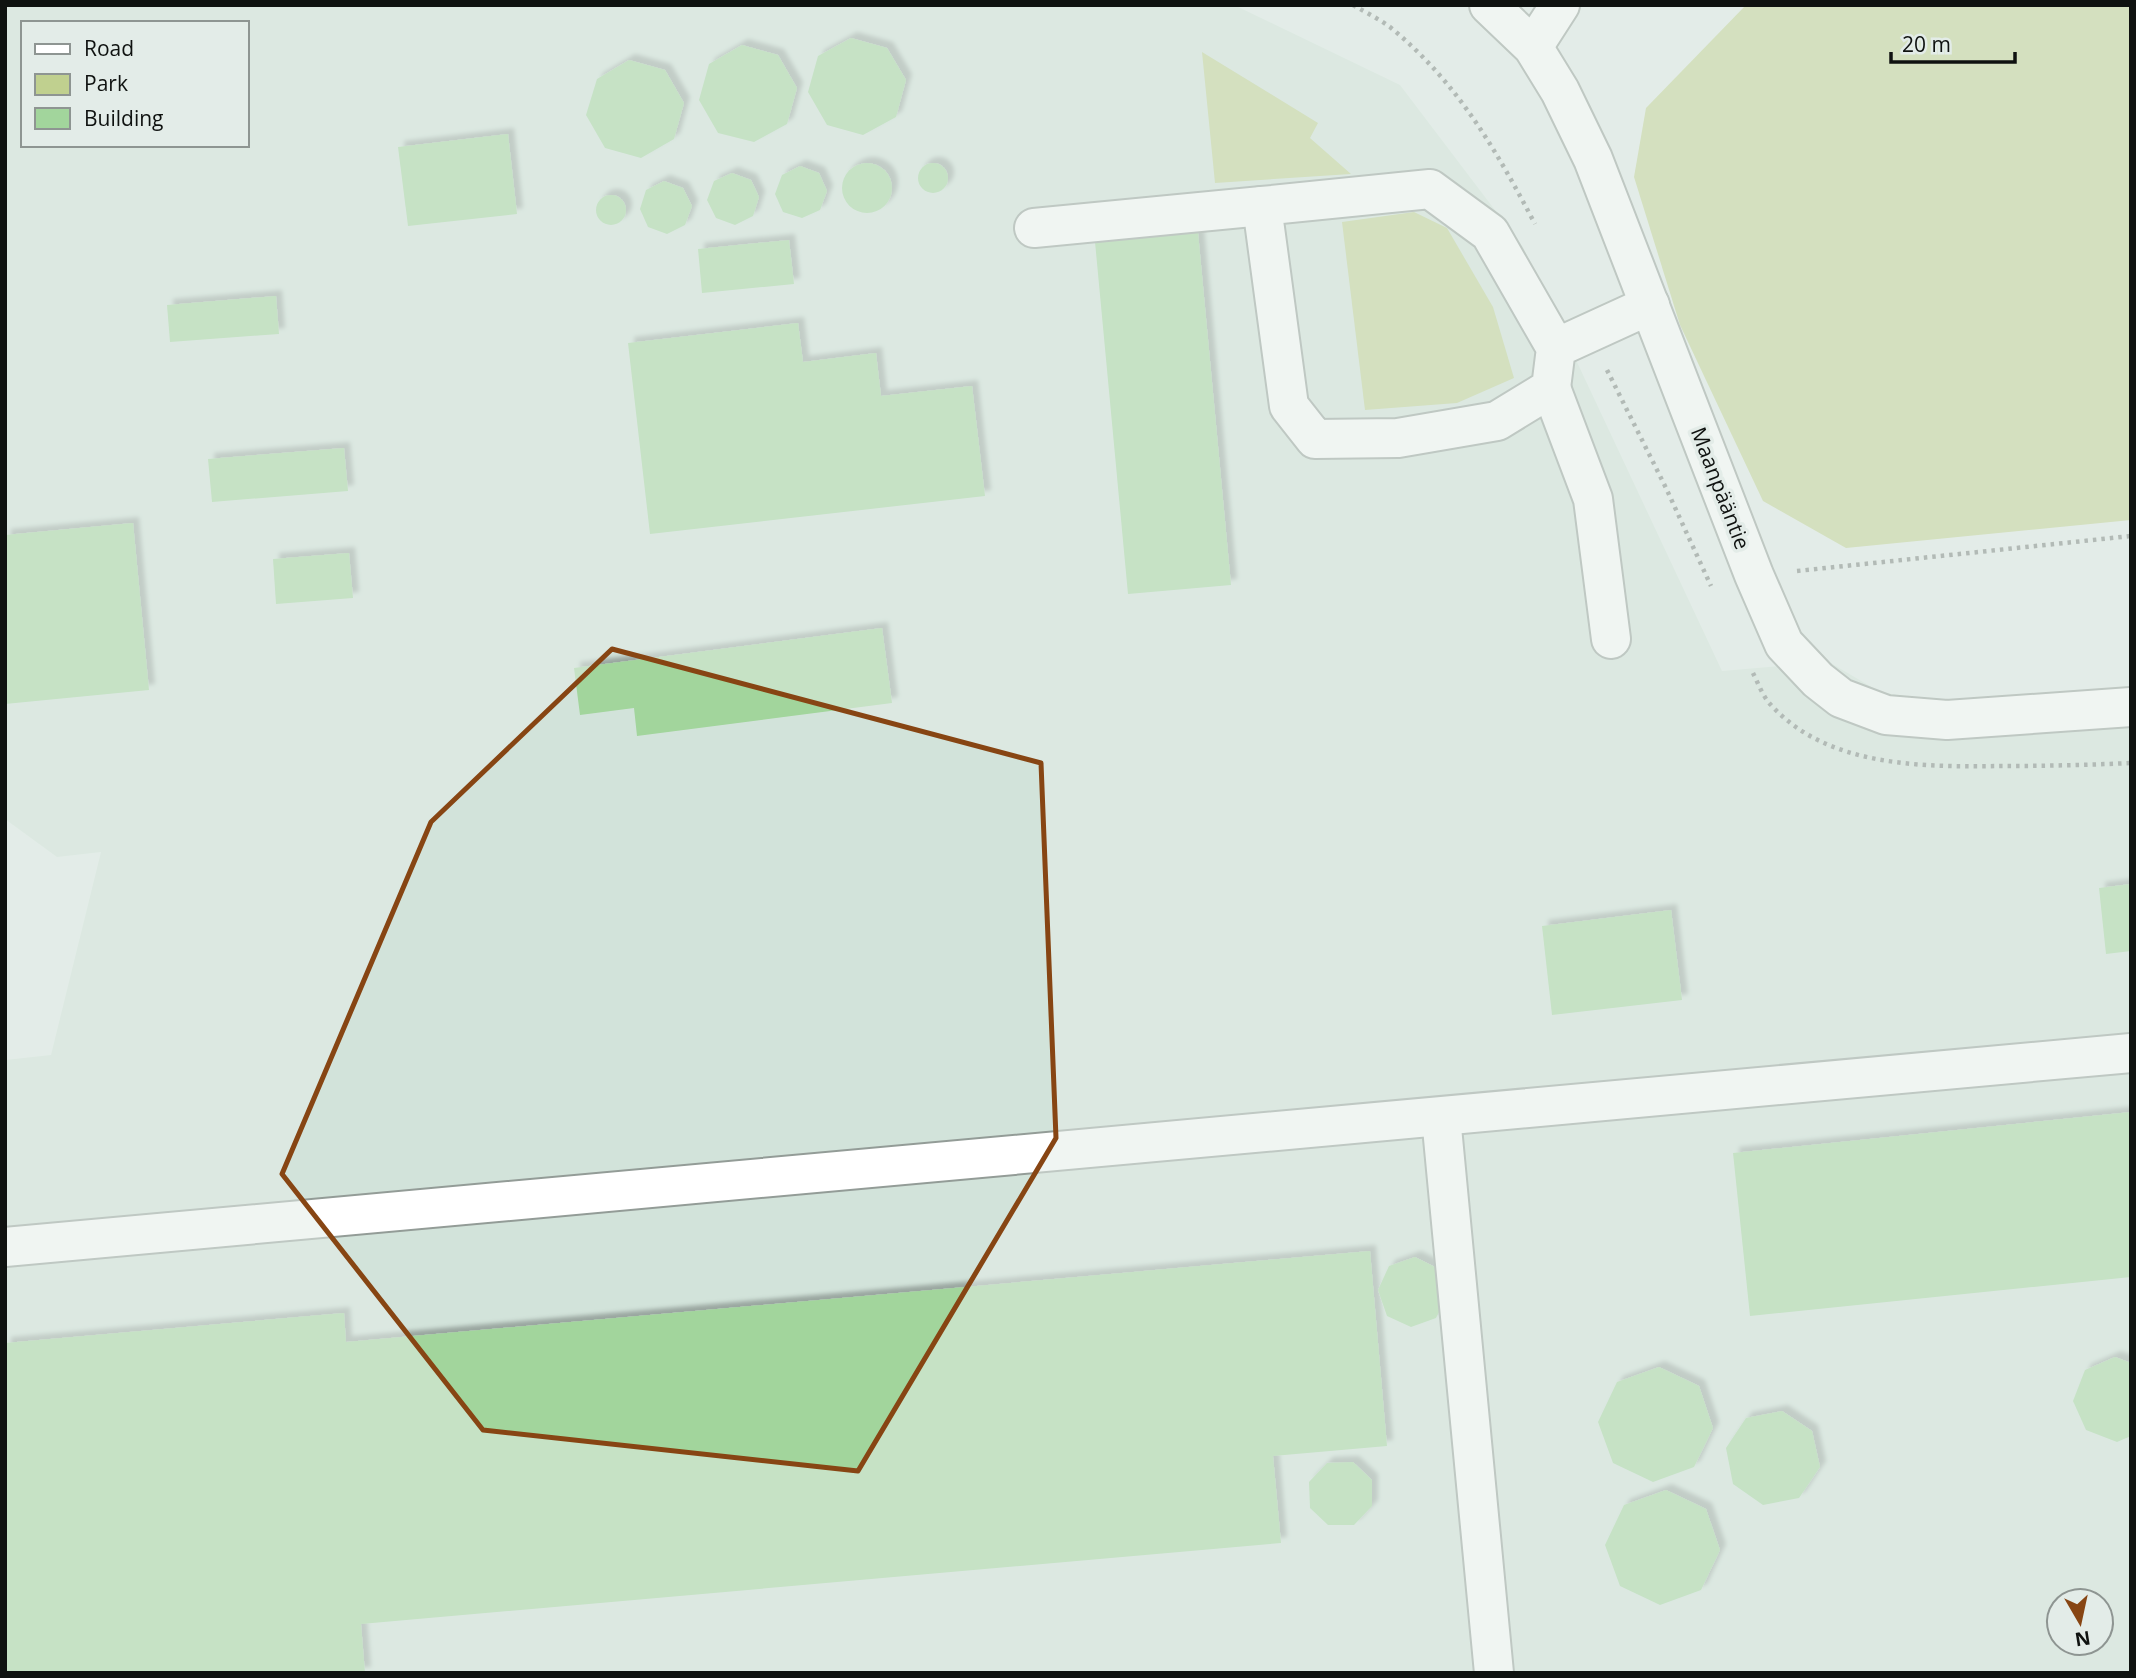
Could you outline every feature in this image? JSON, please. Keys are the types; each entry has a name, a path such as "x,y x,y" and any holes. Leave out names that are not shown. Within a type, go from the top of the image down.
{"street":[{"name":"Maanpääntie","path":"1489,5 1533,47 1560,91 1593,159 1754,575 1784,644 1818,680 1841,698 1886,715 1947,720 2131,707"},
{"path":"1533,47 1560,5"},
{"path":"1034,228 1430,189 1490,233 1556,348 1551,388 1593,499 1611,639"},
{"path":"1262,206 1289,406 1315,439 1398,438 1497,421 1551,388"},
{"path":"1556,348 1650,305"},
{"path":"5,1247 534,1196 2131,1053"},
{"path":"1441,1116 1494,1673"}],"path":[{"path":"1754,575 2131,536"}],"highlighted area":[{"path":"612,649 1041,763 1056,1138 858,1471 483,1430 282,1174 431,822"}],"shaded area":[{"path":"5,5 1234,5 1400,85 1523,247 1722,671 1829,662 1880,692 1962,706 2131,692 2131,1673 5,1673 5,1060 51,1055 101,852 57,857 5,819"}],"green space":[{"path":"1746,5 2131,5 2131,520 1846,548 1763,501 1680,325 1634,177 1646,108"},
{"path":"1202,52 1318,123 1310,138 1351,174 1215,183"},
{"path":"1414,212 1447,228 1493,307 1514,378 1457,403 1365,410 1342,222"}],"building":[{"path":"851,38 887,48 906,80 896,117 863,135 827,125 808,92 818,56"},
{"path":"742,45 778,55 797,88 787,124 754,142 718,133 699,100 709,64"},
{"path":"629,60 665,70 684,103 674,139 641,158 605,148 586,115 597,79"},
{"path":"508,134 517,214 408,226 398,147"},
{"path":"867,163 884,171 892,188 884,205 867,213 850,205 842,188 850,171"},
{"path":"933,163 939,164 947,172 947,184 939,192 933,193 927,192 919,184 918,178 919,172 927,164"},
{"path":"800,166 819,173 827,191 820,210 802,218 783,212 775,194 782,175"},
{"path":"732,173 751,180 759,197 753,216 735,225 716,218 707,200 714,181"},
{"path":"664,181 683,188 692,206 685,225 667,234 648,227 640,209 646,190"},
{"path":"611,195 617,196 625,204 625,216 617,224 611,225 605,224 597,216 596,210 597,204 605,196"},
{"path":"1197,222 1231,585 1128,594 1094,231"},
{"path":"789,240 794,284 702,293 698,249"},
{"path":"276,296 279,334 170,342 167,305"},
{"path":"798,323 803,362 876,353 881,396 972,386 985,496 650,534 628,343"},
{"path":"344,448 348,491 212,502 208,459"},
{"path":"133,523 149,690 5,704 5,535"},
{"path":"349,553 353,598 276,604 273,559"},
{"path":"882,628 892,703 637,736 634,708 580,715 574,668"},
{"path":"2131,884 2131,951 2106,954 2099,888"},
{"path":"1671,910 1682,1000 1552,1015 1542,926"},
{"path":"2131,1112 2131,1277 1750,1316 1733,1153"},
{"path":"1370,1251 1387,1446 1273,1456 1281,1543 361,1624 365,1673 5,1673 5,1343 344,1313 346,1342"},
{"path":"1415,1257 1439,1269 1448,1294 1436,1318 1411,1327 1387,1316 1378,1290 1389,1266"},
{"path":"2115,1357 2131,1363 2131,1436 2117,1442 2086,1430 2073,1401 2085,1370"},
{"path":"1659,1367 1699,1386 1713,1428 1694,1467 1653,1482 1613,1463 1598,1422 1617,1382"},
{"path":"1782,1411 1812,1431 1820,1467 1799,1498 1763,1505 1733,1484 1726,1448 1746,1418"},
{"path":"1353,1462 1372,1480 1372,1506 1354,1525 1328,1525 1310,1508 1309,1482 1327,1463"},
{"path":"1666,1490 1706,1509 1720,1550 1701,1590 1660,1605 1620,1586 1605,1545 1624,1505"}]}
